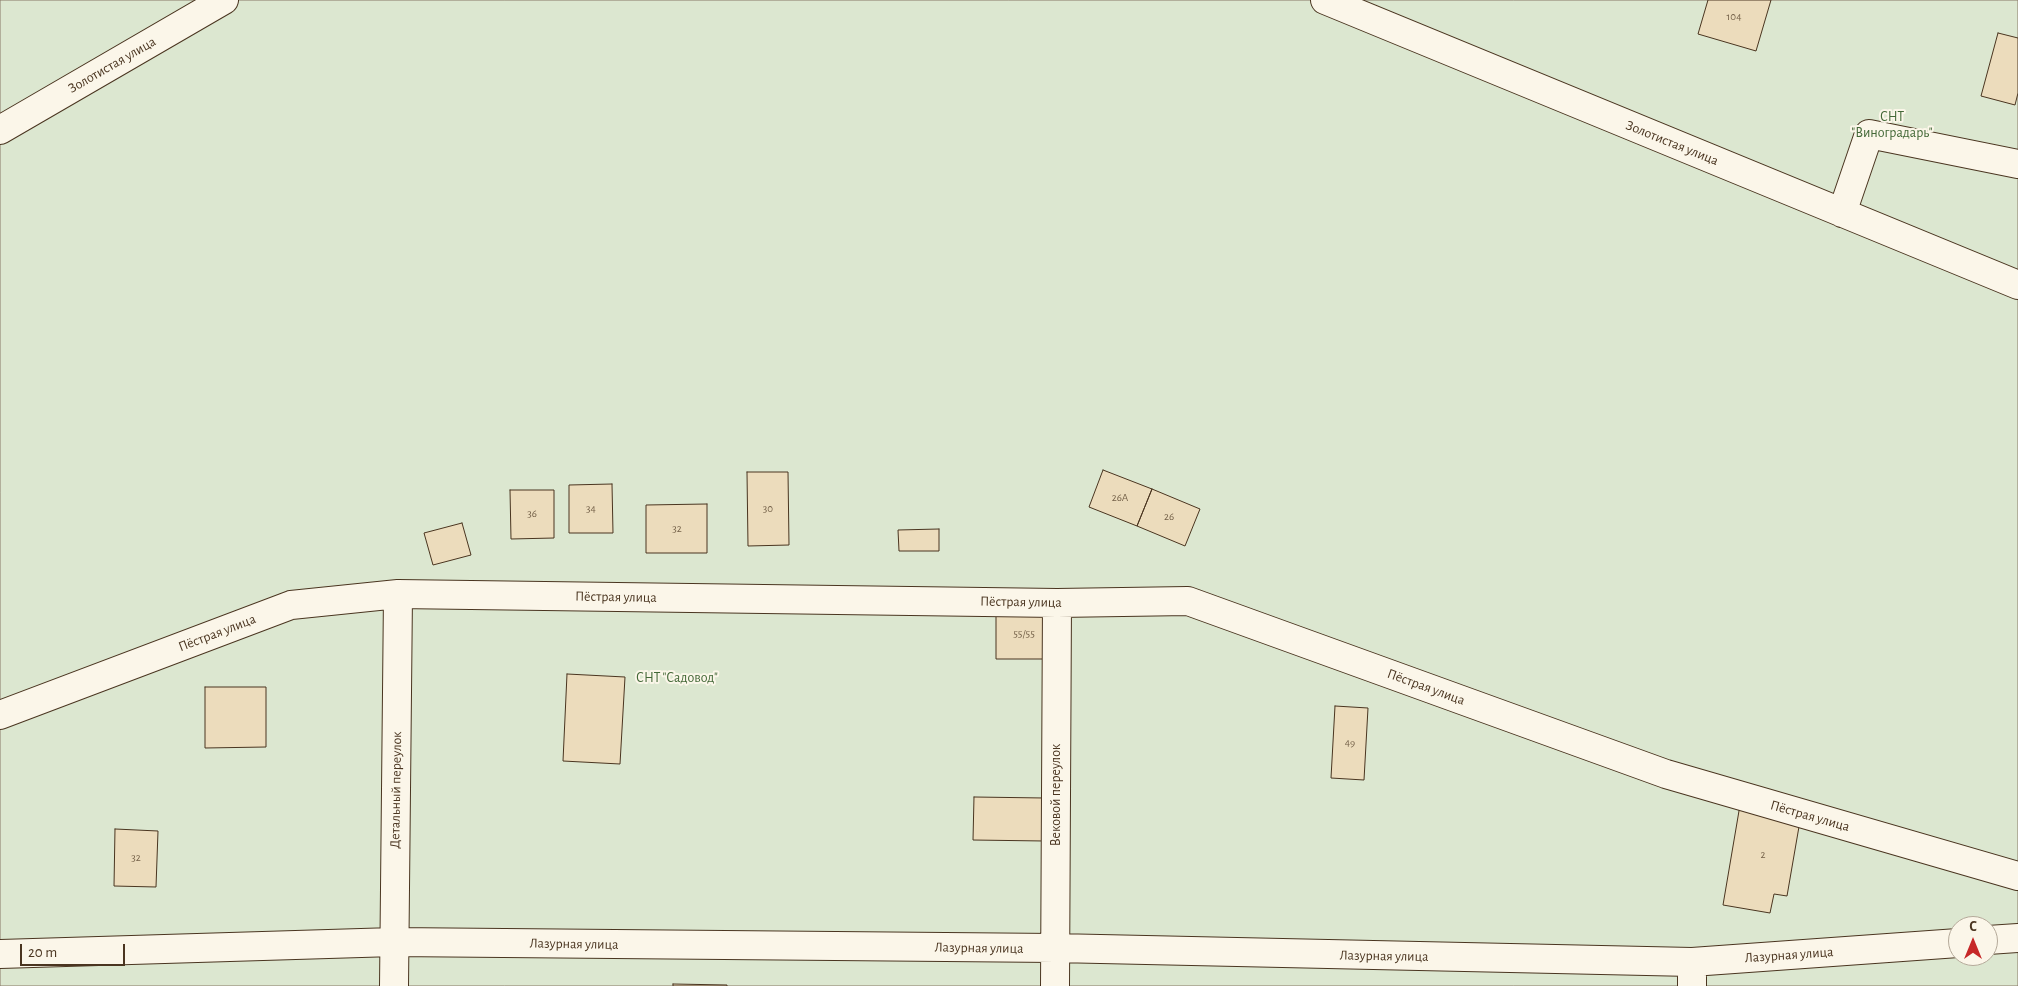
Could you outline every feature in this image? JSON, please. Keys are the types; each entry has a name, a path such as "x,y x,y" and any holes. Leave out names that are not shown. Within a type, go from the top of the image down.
{"street":[{"name":"Золотистая улица","path":"0,130 224,0"},
{"name":"Золотистая улица","path":"1325,0 2018,285"},
{"path":"1842,213 1869,134 2018,164"},
{"name":"Пёстрая улица","path":"0,715 291,605 398,594 1057,603 1188,601 1666,774 2018,876"},
{"name":"Детальный переулок","path":"394,986 398,594"},
{"name":"Вековой переулок","path":"1055,986 1057,603"},
{"path":"1998,939 2018,938"},
{"name":"Лазурная улица","path":"0,954 394,942 1056,948 1692,974 1948,944"}],"green space":[{"path":"0,0 2018,0 2018,986 0,986"}],"building":[{"path":"1708,0 1771,0 1756,51 1698,34"},
{"path":"1998,33 2018,38 2018,93 2015,105 1981,96"},
{"path":"1103,470 1152,489 1137,526 1089,507"},
{"path":"747,472 788,472 789,545 748,546"},
{"path":"612,484 613,533 569,533 569,485"},
{"path":"1152,489 1200,509 1185,546 1137,526"},
{"path":"510,490 554,490 554,538 511,539"},
{"path":"707,504 707,553 646,553 646,505"},
{"path":"462,523 471,555 433,565 424,533"},
{"path":"939,529 939,551 899,551 898,530"},
{"path":"996,609 1051,609 1051,659 996,659"},
{"path":"567,674 625,677 620,764 563,761"},
{"path":"205,687 266,687 266,747 205,748"},
{"path":"1335,706 1368,708 1364,780 1331,778"},
{"path":"974,797 1044,798 1044,841 973,840"},
{"path":"1740,805 1801,815 1787,896 1774,894 1770,913 1723,905"},
{"path":"115,829 158,831 156,887 114,886"},
{"path":"673,984 727,985 727,986 673,986"}],"park label":[{"name":"СНТ \"Виноградарь\"","path":"1892,126"},
{"name":"СНТ \"Садовод\"","path":"677,678"}]}
